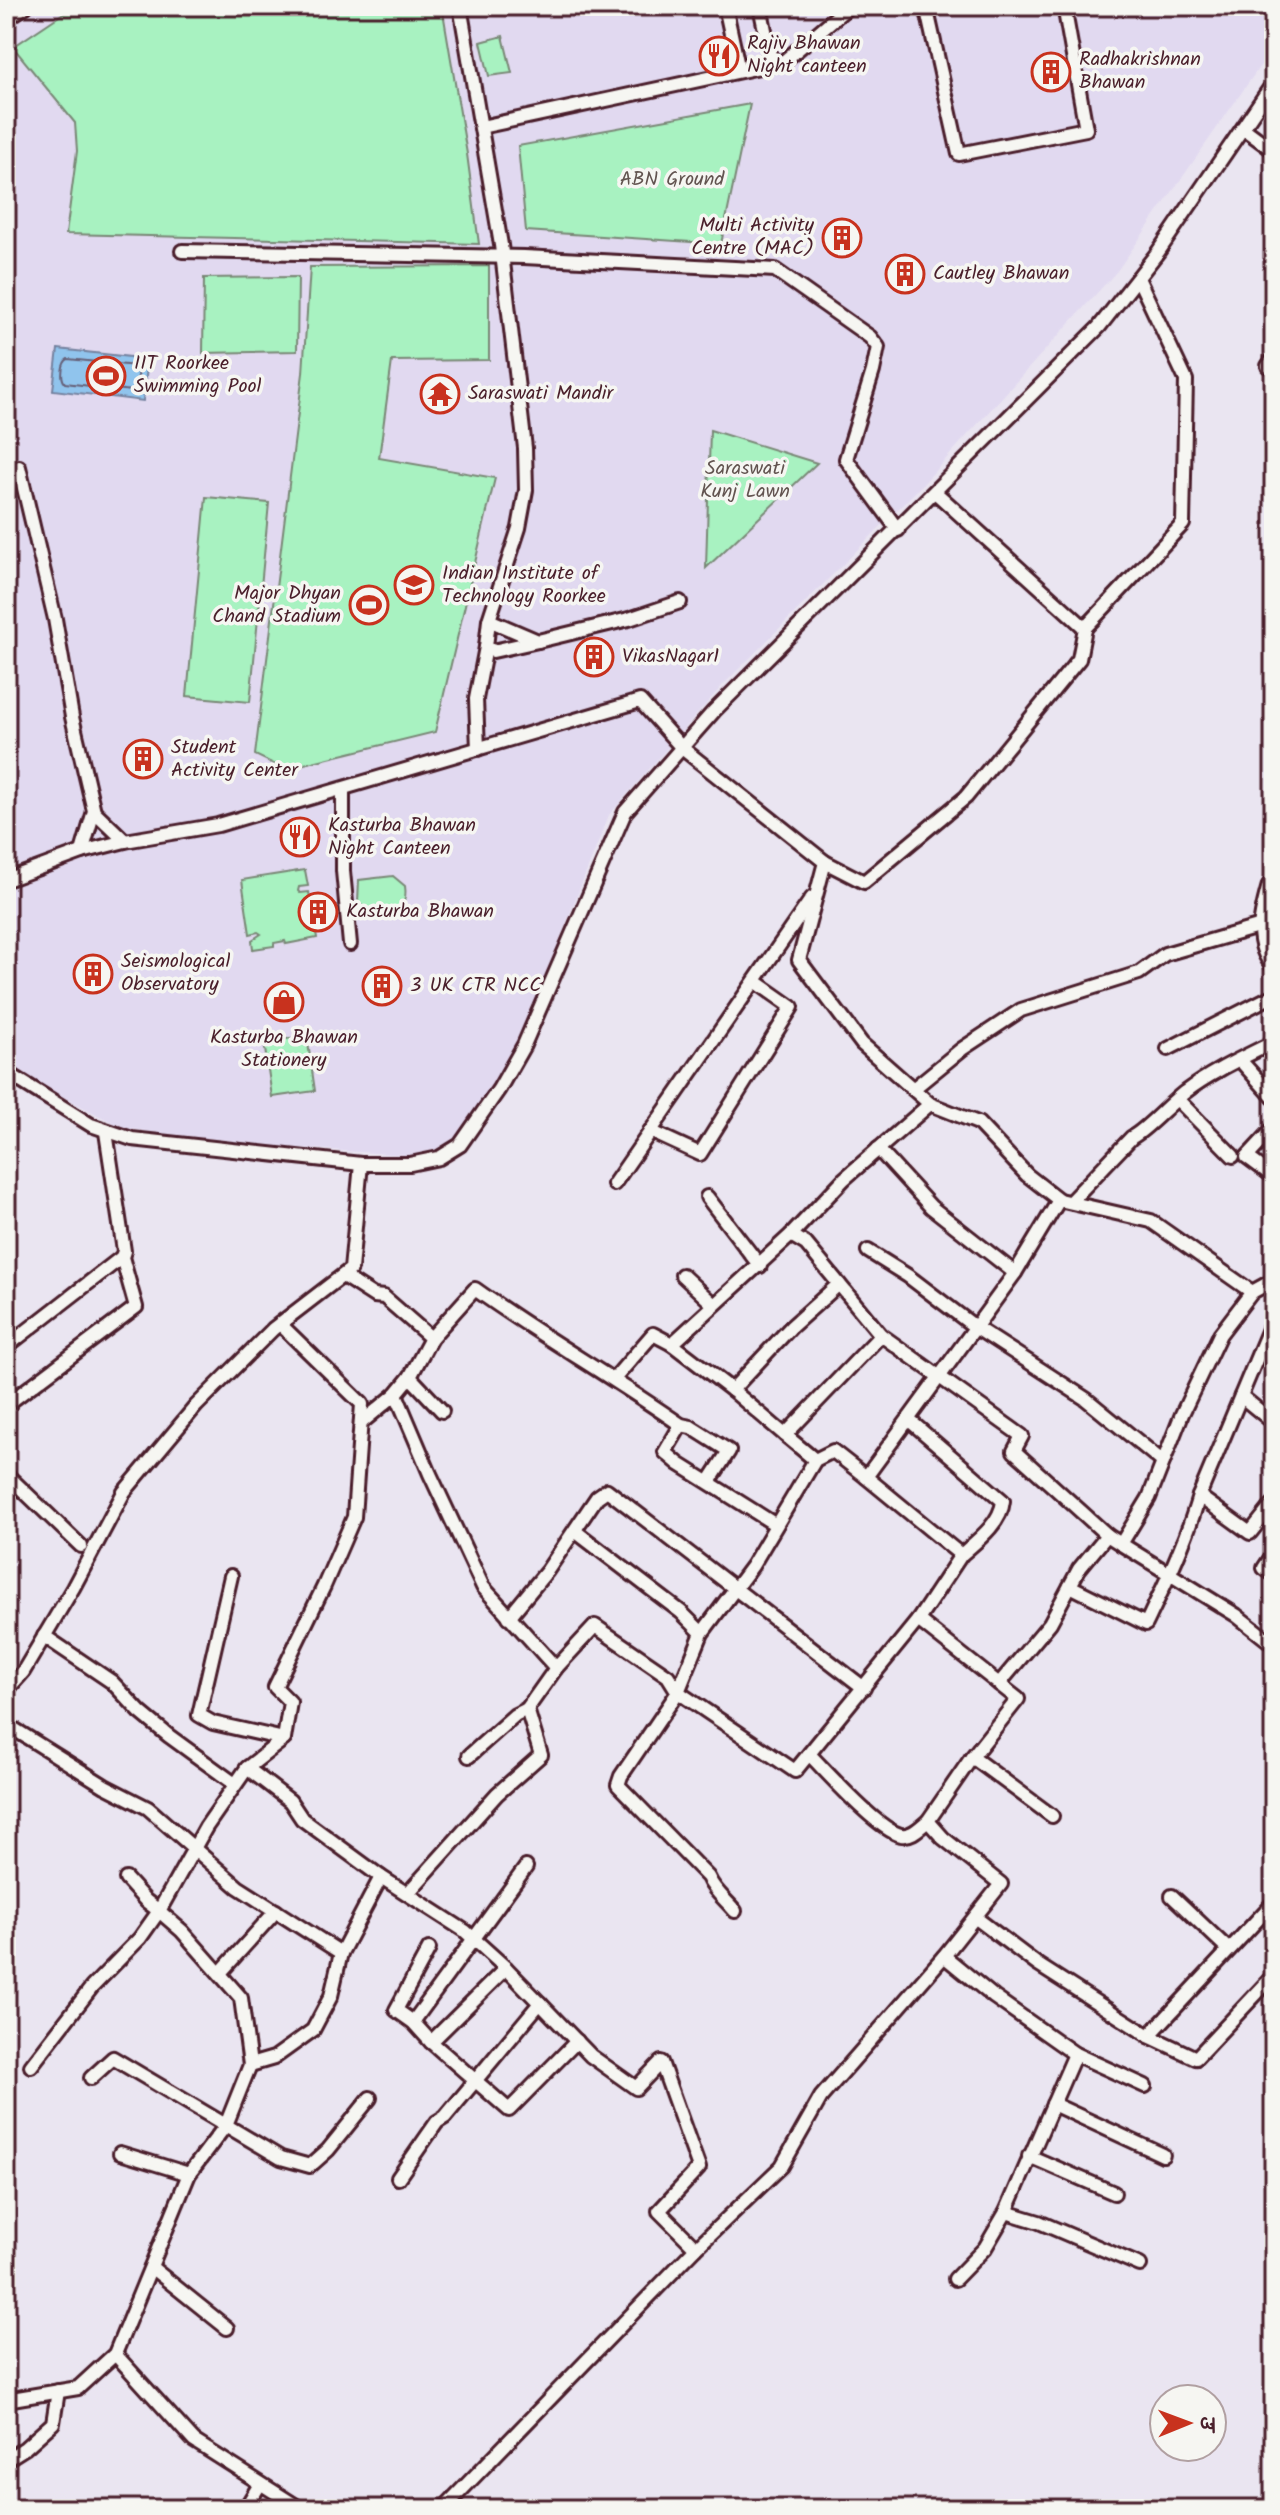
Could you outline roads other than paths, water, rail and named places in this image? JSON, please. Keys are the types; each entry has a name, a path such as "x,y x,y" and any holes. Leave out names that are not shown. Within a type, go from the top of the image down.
{"street":[{"path":"6,19 26,6"},
{"path":"460,6 513,324 525,448 526,490 516,541 489,620 476,699 478,749"},
{"path":"725,6 739,71"},
{"path":"760,6 772,64"},
{"path":"481,127 783,62 849,6"},
{"path":"926,6 959,154 1086,129 1064,6"},
{"path":"6,1072 79,1119 106,1132 132,1139 361,1164 410,1164 439,1158 460,1145 499,1089 524,1045 625,812 714,711 1099,327 1138,278 1274,82"},
{"path":"1243,128 1274,151"},
{"path":"182,251 503,258 775,270 870,337 878,347 846,459 898,530"},
{"path":"6,880 82,852 125,841 218,825 640,701 682,748 825,862 864,882 966,797 1079,659 1085,628 1183,524 1186,380 1138,278"},
{"path":"19,467 55,619 72,717 94,811 82,852"},
{"path":"935,492 1085,628"},
{"path":"486,647 493,651 538,641 629,619 680,602"},
{"path":"489,620 538,641"},
{"path":"343,789 343,871 350,944"},
{"path":"94,811 125,841"},
{"path":"825,862 799,960 862,1044 930,1104 978,1123 1027,1175 1065,1201 1151,1221 1252,1292"},
{"path":"1274,888 1269,885 1258,927 1274,968"},
{"path":"614,1184 818,889"},
{"path":"913,1089 962,1049 1021,1010 1139,973 1165,954 1258,927"},
{"path":"650,1131 700,1154 792,1007 755,981"},
{"path":"1168,1049 1274,995"},
{"path":"866,1477 1065,1201 1187,1090 1274,1042"},
{"path":"1240,1060 1274,1098"},
{"path":"1177,1099 1233,1156"},
{"path":"672,1344 713,1304 760,1266 844,1179 930,1104"},
{"path":"1274,1128 1247,1157 1274,1177"},
{"path":"6,1347 122,1257 124,1251 106,1132"},
{"path":"878,1149 931,1207 1015,1273"},
{"path":"6,1691 23,1672 73,1588 124,1492 196,1406 280,1324 351,1269 361,1164"},
{"path":"707,1197 760,1266"},
{"path":"791,1235 806,1244 881,1335 1022,1436 1014,1451 1107,1535 1236,1615 1274,1645"},
{"path":"868,1251 908,1276 975,1327 1086,1399 1163,1462"},
{"path":"6,1405 136,1307 122,1257"},
{"path":"682,1275 713,1304"},
{"path":"343,1276 374,1296 384,1297 431,1338"},
{"path":"1121,1544 1149,1498 1182,1414 1220,1334 1252,1292 1274,1280"},
{"path":"732,1390 791,1327 839,1284"},
{"path":"361,1423 396,1394 410,1377 431,1338 475,1289 528,1327 614,1379 681,1425 691,1427 729,1451 709,1482"},
{"path":"1070,1586 1146,1624 1171,1574 1199,1496 1274,1317"},
{"path":"31,2066 92,1987 140,1938 247,1768 284,1739 290,1702 275,1687 354,1517 362,1404 280,1324"},
{"path":"614,1379 653,1334 672,1344 732,1390 815,1460"},
{"path":"785,1435 881,1335"},
{"path":"410,1377 442,1411"},
{"path":"396,1394 483,1587 556,1668"},
{"path":"1241,1396 1274,1423"},
{"path":"469,1756 527,1709 556,1668 595,1626 668,1676 678,1692 795,1771 918,1620 961,1555 982,1537 999,1514 1003,1501 909,1420"},
{"path":"681,1425 665,1452 776,1525"},
{"path":"735,1911 711,1886 708,1877 618,1785 678,1692 702,1633 735,1590 815,1460 833,1451 961,1555"},
{"path":"6,1474 81,1546"},
{"path":"509,1617 547,1571 597,1497 607,1490 864,1688"},
{"path":"1199,1496 1250,1533 1274,1503"},
{"path":"575,1531 681,1612 702,1633"},
{"path":"999,1684 1050,1623 1079,1569 1107,1535"},
{"path":"1274,1553 1264,1568 1274,1575"},
{"path":"231,1576 199,1715 213,1723 284,1739"},
{"path":"809,1754 860,1807 899,1835 911,1835 928,1821 972,1757 1018,1699 918,1620"},
{"path":"44,1636 112,1682 140,1712 235,1784"},
{"path":"408,1893 497,1794 541,1755 527,1709"},
{"path":"6,1724 105,1786 148,1808 238,1887 341,1953"},
{"path":"972,1757 1052,1816"},
{"path":"247,1768 290,1801 302,1819 474,1939 591,2056 636,2088 661,2062 699,2168 659,2211 696,2248"},
{"path":"443,2509 696,2248 782,2166 821,2097 944,1956 1001,1884 943,1838 928,1821"},
{"path":"413,2022 526,1867"},
{"path":"250,2065 274,2058 313,2030 331,1996 341,1953 381,1877"},
{"path":"6,2400 78,2388 115,2354 189,2174 226,2125 250,2065 241,1998 182,1931 138,1894 126,1879"},
{"path":"1172,1896 1228,1949"},
{"path":"1149,2036 1274,1902"},
{"path":"220,1973 276,1911"},
{"path":"976,1918 1038,1965 1149,2036 1196,2058 1274,1975"},
{"path":"429,1949 396,2010 509,2110 577,2041"},
{"path":"944,1956 994,1997 1075,2054 1145,2086"},
{"path":"431,2042 506,1968"},
{"path":"398,2178 437,2122 445,2117 540,2003"},
{"path":"955,2279 985,2248 1006,2212 1075,2054"},
{"path":"91,2078 113,2058 281,2158 310,2166 328,2150 370,2098"},
{"path":"1053,2104 1163,2155"},
{"path":"120,2153 189,2174"},
{"path":"1029,2156 1114,2193"},
{"path":"1006,2212 1039,2222 1140,2265"},
{"path":"151,2267 227,2328"},
{"path":"115,2354 194,2441 301,2509"},
{"path":"6,2460 53,2423 58,2391"},
{"path":"245,2509 260,2484"}],"water":[{"path":"58,349 148,359 143,401 53,390"}],"place":[{"name":"Rajiv Bhawan Night canteen","path":"719,56"},
{"name":"Radhakrishnan Bhawan","path":"1051,72"},
{"name":"Multi Activity Centre (MAC)","path":"842,238"},
{"name":"Cautley Bhawan","path":"905,274"},
{"name":"IIT Roorkee Swimming Pool","path":"106,376"},
{"name":"Saraswati Mandir","path":"440,394"},
{"name":"Indian Institute of Technology Roorkee","path":"414,585"},
{"name":"Major Dhyan Chand Stadium","path":"369,605"},
{"name":"VikasNagar1","path":"594,657"},
{"name":"Student Activity Center","path":"143,759"},
{"name":"Kasturba Bhawan Night Canteen","path":"300,837"},
{"name":"Kasturba Bhawan","path":"318,912"},
{"name":"Seismological Observatory","path":"93,974"},
{"name":"3 UK CTR NCC","path":"382,986"},
{"name":"Kasturba Bhawan Stationery","path":"284,1002"}],"park label":[{"name":"ABN Ground","path":"672,180"},
{"name":"Saraswati Kunj Lawn","path":"745,480"}]}
